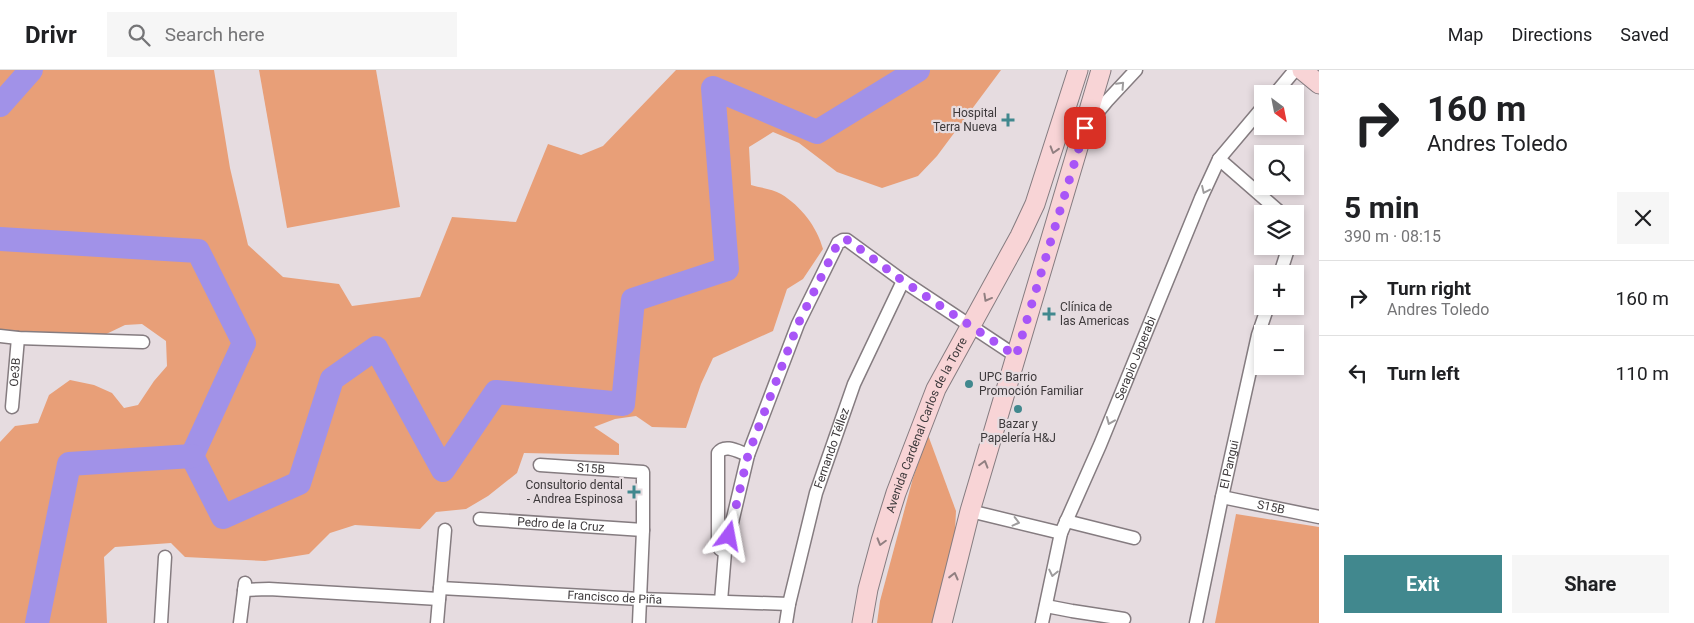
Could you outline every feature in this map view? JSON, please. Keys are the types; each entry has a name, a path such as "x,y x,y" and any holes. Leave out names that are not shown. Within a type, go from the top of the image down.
{"street":[{"name":"Avenida Cardenal Carlos de la Torre","path":"862,623 868,589 896,493 936,389 1020,236 1035,204 1078,70"},
{"path":"942,623 970,511 1101,70"},
{"path":"1085,128 1136,70"},
{"path":"1282,85 1295,70"},
{"path":"1302,70 1319,84"},
{"name":"Serapio Japerabi","path":"1042,623 1064,527 1100,446 1201,198 1219,159 1254,117"},
{"path":"1219,159 1272,205"},
{"path":"722,601 726,552 748,455 798,324 838,243 848,240 903,281 1016,356"},
{"name":"Fernando Téllez","path":"786,623 816,493 822,475 854,384 903,281"},
{"name":"El Pangui","path":"1196,623 1258,335 1265,315"},
{"path":"0,336 143,342"},
{"name":"Oe3B","path":"12,407 18,338"},
{"path":"726,552 720,549 718,544 718,453 726,447 748,455"},
{"name":"S15B","path":"540,465 643,472 643,530"},
{"name":"S15B","path":"1222,497 1319,517"},
{"path":"970,511 1134,538"},
{"name":"Pedro de la Cruz","path":"480,519 643,530"},
{"path":"437,623 445,530"},
{"path":"639,623 643,530"},
{"path":"161,623 164,557"},
{"name":"Francisco de Piña","path":"240,623 245,586 269,589 789,604"},
{"path":"1046,606 1124,618"}],"shaded area":[{"path":"0,70 214,70 230,168 248,245 283,277 339,284 352,306 420,297 452,217 516,222 548,144 581,155 603,146 676,70 1001,70 937,156 918,176 882,188 837,172 799,143 773,132 749,147 751,185 778,192 795,205 812,225 823,249 803,279 787,289 773,331 713,358 701,384 686,428 652,427 636,416 615,419 594,427 619,444 619,455 524,453 517,473 488,496 466,509 436,512 420,529 355,525 330,533 309,554 265,561 185,557 171,543 115,547 104,557 107,623 0,623 0,442 15,426 38,423 49,395 70,380 94,385 112,393 124,408 138,405 167,366 166,341 142,324 125,325 100,337 0,333"},
{"path":"259,70 376,70 400,207 287,228"},
{"path":"928,435 956,511 955,531 932,623 877,623 880,601 913,478"},
{"path":"1236,514 1319,527 1319,623 1215,623"}],"waterway":[{"path":"0,105 31,70"},
{"path":"192,456 223,517 299,483 332,379 376,348 443,470 496,392 623,404 633,300 727,269 713,88 817,132 918,70"},
{"path":"0,239 198,251 244,343 192,456"},
{"path":"37,623 69,464 192,456"}],"place":[{"name":"Hospital Terra Nueva","path":"1008,120"},
{"name":"Clínica de las Americas","path":"1049,314"},
{"name":"UPC Barrio Promoción Familiar","path":"969,384"},
{"name":"Bazar y Papelería H&J","path":"1018,409"},
{"name":"Consultorio dental - Andrea Espinosa","path":"634,492"}],"route":[{"path":"729,536 748,455 798,324 838,243 848,240 903,281 1016,356 1085,128"}]}
